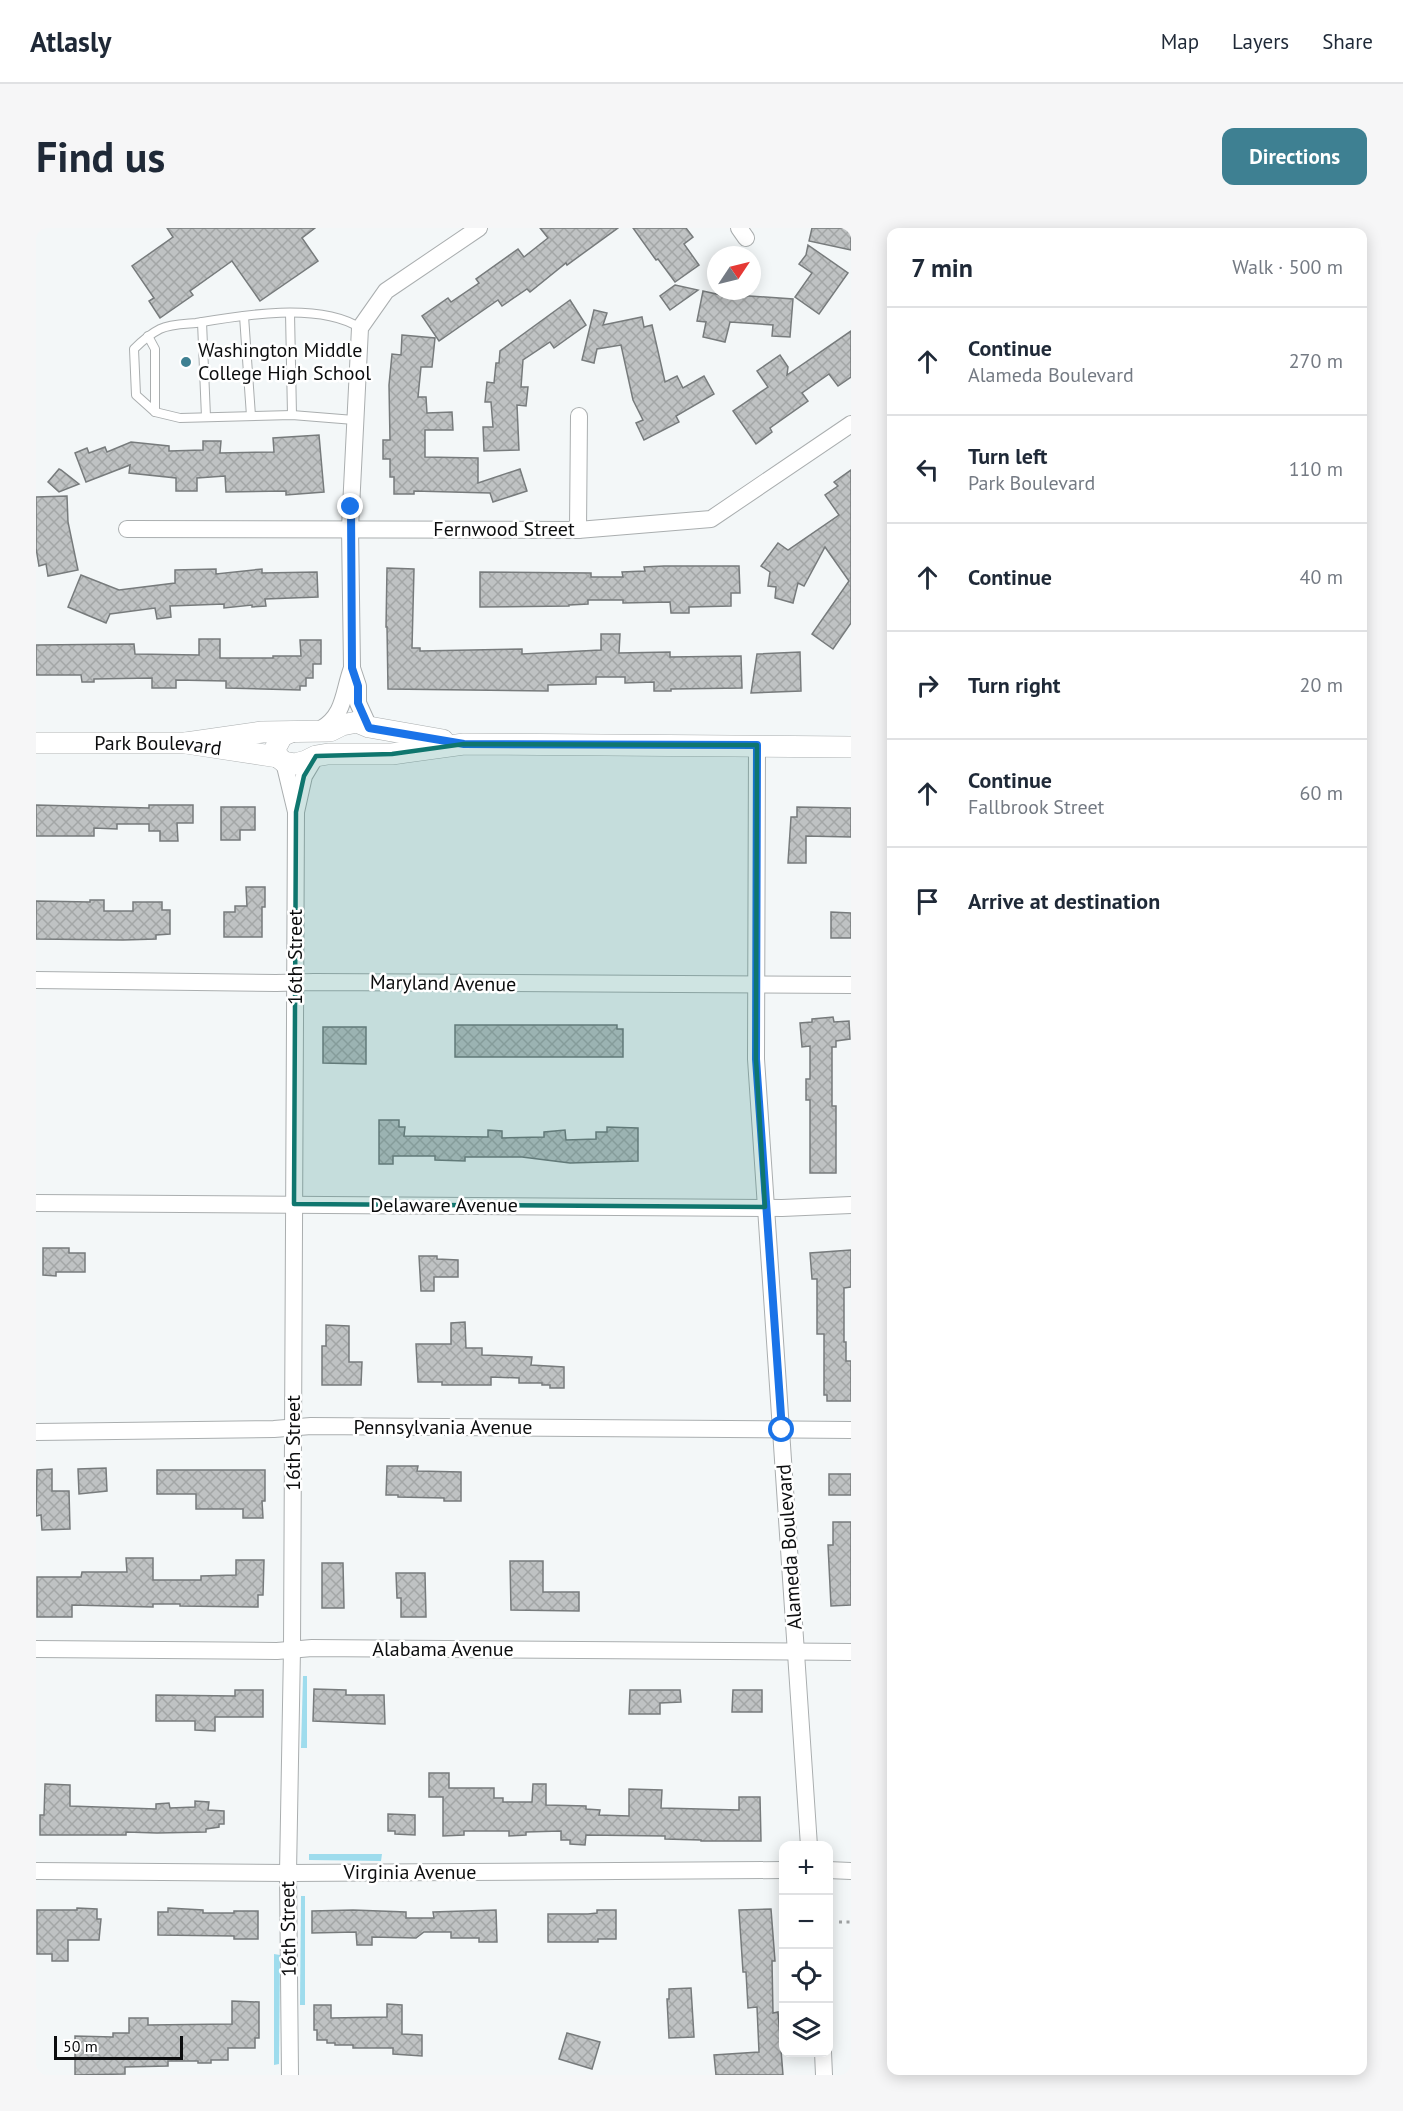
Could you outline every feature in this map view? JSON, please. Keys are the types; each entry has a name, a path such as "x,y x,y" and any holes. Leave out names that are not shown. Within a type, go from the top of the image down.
{"street":[{"path":"355,753 366,747 369,739 369,728 358,703 358,686 352,668 350,528 360,328 386,291 476,229"},
{"path":"578,530 579,416"},
{"name":"Fernwood Street","path":"127,529 578,530 711,519 851,424"},
{"path":"316,732 332,721 341,707 345,686 352,668"},
{"path":"186,743 262,732 330,731 342,724 357,722 369,728 464,744"},
{"path":"291,732 282,736 275,749 281,760 296,812"},
{"name":"Park Boulevard","path":"36,742 186,743 295,764 316,756 355,753"},
{"path":"355,753 392,754 464,744 851,747"},
{"name":"Alameda Boulevard","path":"757,745 756,1059 809,1841"},
{"path":"296,812 304,776 316,756"},
{"name":"16th Street","path":"290,2075 288,1873 292,1649 296,812"},
{"name":"Maryland Avenue","path":"36,980 851,985"},
{"name":"Delaware Avenue","path":"36,1203 765,1207 782,1209 851,1205"},
{"name":"Pennsylvania Avenue","path":"36,1432 293,1427 851,1430"},
{"name":"Alabama Avenue","path":"36,1649 851,1652"},
{"name":"Virginia Avenue","path":"36,1871 288,1873 779,1870"},
{"path":"833,1870 851,1871"},
{"path":"823,2057 824,2075"}],"lane":[{"path":"354,420 292,415 180,418 155,412 136,395 134,349 148,336 162,328 244,316 290,313 347,319 360,328"},
{"path":"290,313 292,415"},
{"path":"244,316 251,416"},
{"path":"202,322 206,417"},
{"path":"148,336 155,349 155,412"}],"path":[{"path":"838,1922 851,1922"}],"highlighted area":[{"path":"464,744 757,745 756,1059 765,1207 294,1204 296,812 304,776 316,756 392,754"}],"shaded area":[{"path":"303,1676 307,1676 307,1748 301,1748"},
{"path":"309,1854 382,1854 381,1861 309,1860"},
{"path":"301,1896 305,1896 305,2005 300,2005"},
{"path":"274,1954 280,1955 279,2064 274,2065"}],"building":[{"path":"167,228 315,228 302,238 318,261 260,301 232,261 190,291 193,295 160,318 149,301 154,298 132,266 173,237"},
{"path":"540,228 618,228 567,265 566,263 530,292 527,289 502,306 498,300 439,341 422,316 448,298 451,302 479,283 476,279 518,249 524,257 548,238"},
{"path":"633,228 686,228 693,237 684,244 699,265 675,282"},
{"path":"812,228 851,228 851,250 809,241"},
{"path":"808,245 848,273 819,314 795,297 812,273 799,264 806,255"},
{"path":"675,285 698,290 670,310 660,296"},
{"path":"703,291 707,292 707,300 761,300 761,297 793,299 790,337 772,336 773,325 730,322 725,342 703,337 706,322 697,321"},
{"path":"570,300 586,325 554,348 550,342 523,360 521,387 528,387 526,406 517,405 519,450 484,451 483,427 493,427 491,402 485,402 487,382 494,383 500,351"},
{"path":"594,310 607,313 603,325 642,317 644,327 652,325 665,382 677,376 683,388 704,376 714,394 676,416 679,422 644,440 636,423 643,420 633,400 621,345 597,349 594,363 582,360"},
{"path":"851,331 851,377 838,386 829,374 802,393 808,401 770,428 772,432 756,444 733,411 768,387 757,371 780,355 788,367 787,375"},
{"path":"402,335 435,338 432,367 421,367 418,397 426,397 427,413 452,412 453,430 425,430 425,457 478,458 478,483 520,469 527,491 493,502 490,493 414,491 414,494 394,494 394,477 390,477 390,459 383,459 383,440 390,440 389,385 392,354 401,355"},
{"path":"319,435 324,492 286,495 286,491 226,492 225,476 197,478 197,491 176,491 176,478 129,473 130,465 86,482 75,453 87,448 89,453 105,447 107,452 131,442 169,446 169,451 203,450 203,441 221,441 220,453 274,452 273,438"},
{"path":"59,469 79,484 59,492 48,482"},
{"path":"851,470 851,623 833,649 812,634 849,581 825,547 804,586 798,583 793,603 775,598 776,587 768,586 770,572 761,566 778,543 788,550 839,515 825,495 838,486 834,482"},
{"path":"67,496 68,522 78,570 48,576 46,564 39,566 36,548 36,497"},
{"path":"739,566 740,593 731,593 731,606 689,607 689,613 671,613 670,602 623,603 623,600 588,600 588,604 569,606 480,607 480,572 591,573 591,577 623,577 622,572 645,571 644,567"},
{"path":"387,568 414,569 412,648 420,648 420,651 522,649 522,654 601,650 601,634 620,634 619,653 670,652 670,657 741,656 742,688 654,691 654,682 625,683 625,677 596,677 596,684 548,685 548,691 388,689"},
{"path":"216,569 216,574 262,569 262,573 317,572 318,597 265,599 266,606 252,607 252,605 224,608 224,604 170,606 171,617 157,619 155,608 110,614 106,623 68,607 81,575 119,590 175,583 175,570"},
{"path":"199,639 220,639 220,658 301,656 300,640 321,640 321,664 313,664 313,678 306,678 306,686 300,686 300,690 226,688 226,681 176,680 176,688 152,688 152,678 94,679 94,682 82,682 81,675 36,675 36,645 134,644 135,654 199,655"},
{"path":"800,652 801,691 751,693 757,654"},
{"path":"36,805 149,808 149,805 193,805 193,823 177,823 178,841 160,841 160,831 149,831 149,824 117,824 117,829 94,828 94,836 36,836"},
{"path":"221,807 255,807 255,830 240,830 240,840 221,840"},
{"path":"797,807 851,808 851,837 806,836 806,863 788,863 791,817 797,817"},
{"path":"246,887 265,887 262,937 224,937 224,912 235,912 235,906 247,906"},
{"path":"90,900 104,900 104,911 133,911 133,902 162,902 162,910 170,910 170,934 156,935 156,939 36,939 36,901 90,902"},
{"path":"831,912 851,913 851,938 831,938"},
{"path":"833,1017 834,1022 849,1021 850,1039 836,1041 836,1047 832,1047 832,1106 836,1106 836,1173 810,1173 810,1100 806,1100 806,1079 810,1079 810,1046 802,1047 800,1023"},
{"path":"455,1025 617,1025 617,1029 623,1029 623,1057 455,1057"},
{"path":"323,1027 366,1027 366,1064 323,1063"},
{"path":"379,1120 399,1120 399,1127 405,1127 404,1136 488,1137 488,1130 502,1131 502,1138 544,1137 544,1132 565,1130 566,1140 596,1139 596,1132 607,1132 607,1127 638,1128 638,1161 570,1163 522,1157 465,1157 465,1161 435,1160 435,1156 393,1156 393,1164 379,1164"},
{"path":"43,1248 69,1248 69,1253 85,1253 85,1272 56,1272 56,1276 43,1275"},
{"path":"851,1250 851,1287 844,1288 844,1342 846,1342 846,1361 851,1361 851,1401 827,1401 827,1395 824,1395 824,1334 817,1334 817,1279 812,1279 810,1253"},
{"path":"419,1256 437,1256 437,1259 458,1260 458,1277 434,1277 434,1291 421,1291"},
{"path":"465,1322 466,1348 482,1348 482,1355 532,1357 531,1365 564,1367 564,1388 550,1388 550,1385 542,1385 542,1383 519,1383 519,1378 491,1377 491,1385 442,1385 442,1382 418,1382 416,1344 451,1344 451,1323"},
{"path":"326,1325 349,1326 349,1362 362,1362 361,1385 322,1385 322,1346 326,1346"},
{"path":"387,1466 418,1466 417,1471 461,1472 461,1501 386,1495"},
{"path":"106,1468 107,1491 79,1494 78,1469"},
{"path":"52,1469 52,1491 69,1491 70,1529 42,1530 41,1515 36,1516 37,1470"},
{"path":"157,1470 265,1470 263,1518 243,1518 243,1509 196,1509 196,1494 157,1494"},
{"path":"829,1474 851,1474 851,1495 829,1495"},
{"path":"833,1522 851,1522 851,1605 831,1606 828,1545 833,1545"},
{"path":"126,1558 153,1558 153,1580 201,1580 201,1576 236,1575 236,1560 264,1560 263,1595 258,1595 258,1607 180,1606 180,1604 153,1604 153,1607 72,1605 72,1617 37,1617 37,1577 81,1577 82,1572 127,1572"},
{"path":"510,1561 543,1561 543,1592 579,1592 579,1611 511,1610"},
{"path":"322,1563 343,1563 344,1608 322,1608"},
{"path":"396,1573 425,1573 426,1617 401,1617 401,1598 397,1598"},
{"path":"314,1689 346,1690 346,1695 384,1695 385,1724 313,1721"},
{"path":"235,1690 263,1690 263,1717 215,1717 215,1731 195,1730 195,1721 156,1721 156,1695 235,1696"},
{"path":"630,1690 680,1690 681,1702 660,1703 660,1714 629,1714"},
{"path":"733,1690 762,1690 762,1712 732,1712"},
{"path":"429,1773 449,1773 449,1788 494,1788 494,1798 503,1798 503,1802 532,1802 533,1784 546,1784 546,1805 586,1806 586,1809 600,1810 599,1815 629,1816 629,1789 662,1790 661,1808 739,1810 739,1797 760,1797 761,1841 701,1841 665,1839 665,1836 586,1835 585,1845 570,1844 570,1840 561,1840 561,1831 526,1832 526,1835 509,1836 509,1831 464,1831 464,1835 443,1836 443,1797 429,1797"},
{"path":"45,1784 70,1785 70,1806 156,1809 156,1804 169,1803 170,1808 195,1807 195,1801 209,1802 208,1810 224,1811 224,1824 206,1829 206,1832 40,1835 40,1815 44,1815"},
{"path":"388,1814 415,1815 415,1835 395,1834 395,1831 388,1831"},
{"path":"77,1908 97,1909 97,1919 101,1919 99,1940 68,1940 68,1961 52,1961 52,1954 37,1954 37,1910 77,1910"},
{"path":"168,1908 203,1910 203,1913 258,1911 258,1939 234,1939 234,1936 158,1935 158,1912 168,1912"},
{"path":"771,1909 775,1961 772,1961 773,2013 778,2012 779,2057 782,2057 783,2075 716,2075 714,2055 759,2052 757,2007 748,2008 739,1910"},
{"path":"496,1910 497,1942 479,1942 479,1938 451,1938 451,1932 424,1932 416,1938 372,1937 372,1945 357,1945 356,1932 312,1933 312,1911 406,1912 406,1918 434,1918 433,1912"},
{"path":"597,1910 616,1910 616,1939 598,1939 598,1942 548,1942 548,1914 588,1914 597,1913"},
{"path":"691,1988 694,2037 669,2038 667,1999 669,1999 669,1989"},
{"path":"232,2001 259,2002 259,2038 255,2038 255,2048 228,2048 228,2060 211,2060 211,2063 168,2061 168,2066 125,2067 125,2074 75,2075 75,2036 113,2037 113,2033 129,2033 129,2018 148,2018 148,2025 232,2024"},
{"path":"387,2004 402,2005 402,2034 422,2035 422,2056 393,2054 393,2048 353,2048 353,2045 335,2045 335,2043 327,2043 327,2040 317,2040 317,2030 314,2030 314,2005 331,2005 331,2018 387,2017"},
{"path":"567,2033 600,2042 592,2069 559,2059"}],"place":[{"name":"Washington Middle College High School","path":"186,362"}],"route":[{"path":"351,507 352,668 358,686 358,703 369,728 464,744 757,745 756,1059 782,1430"}]}
